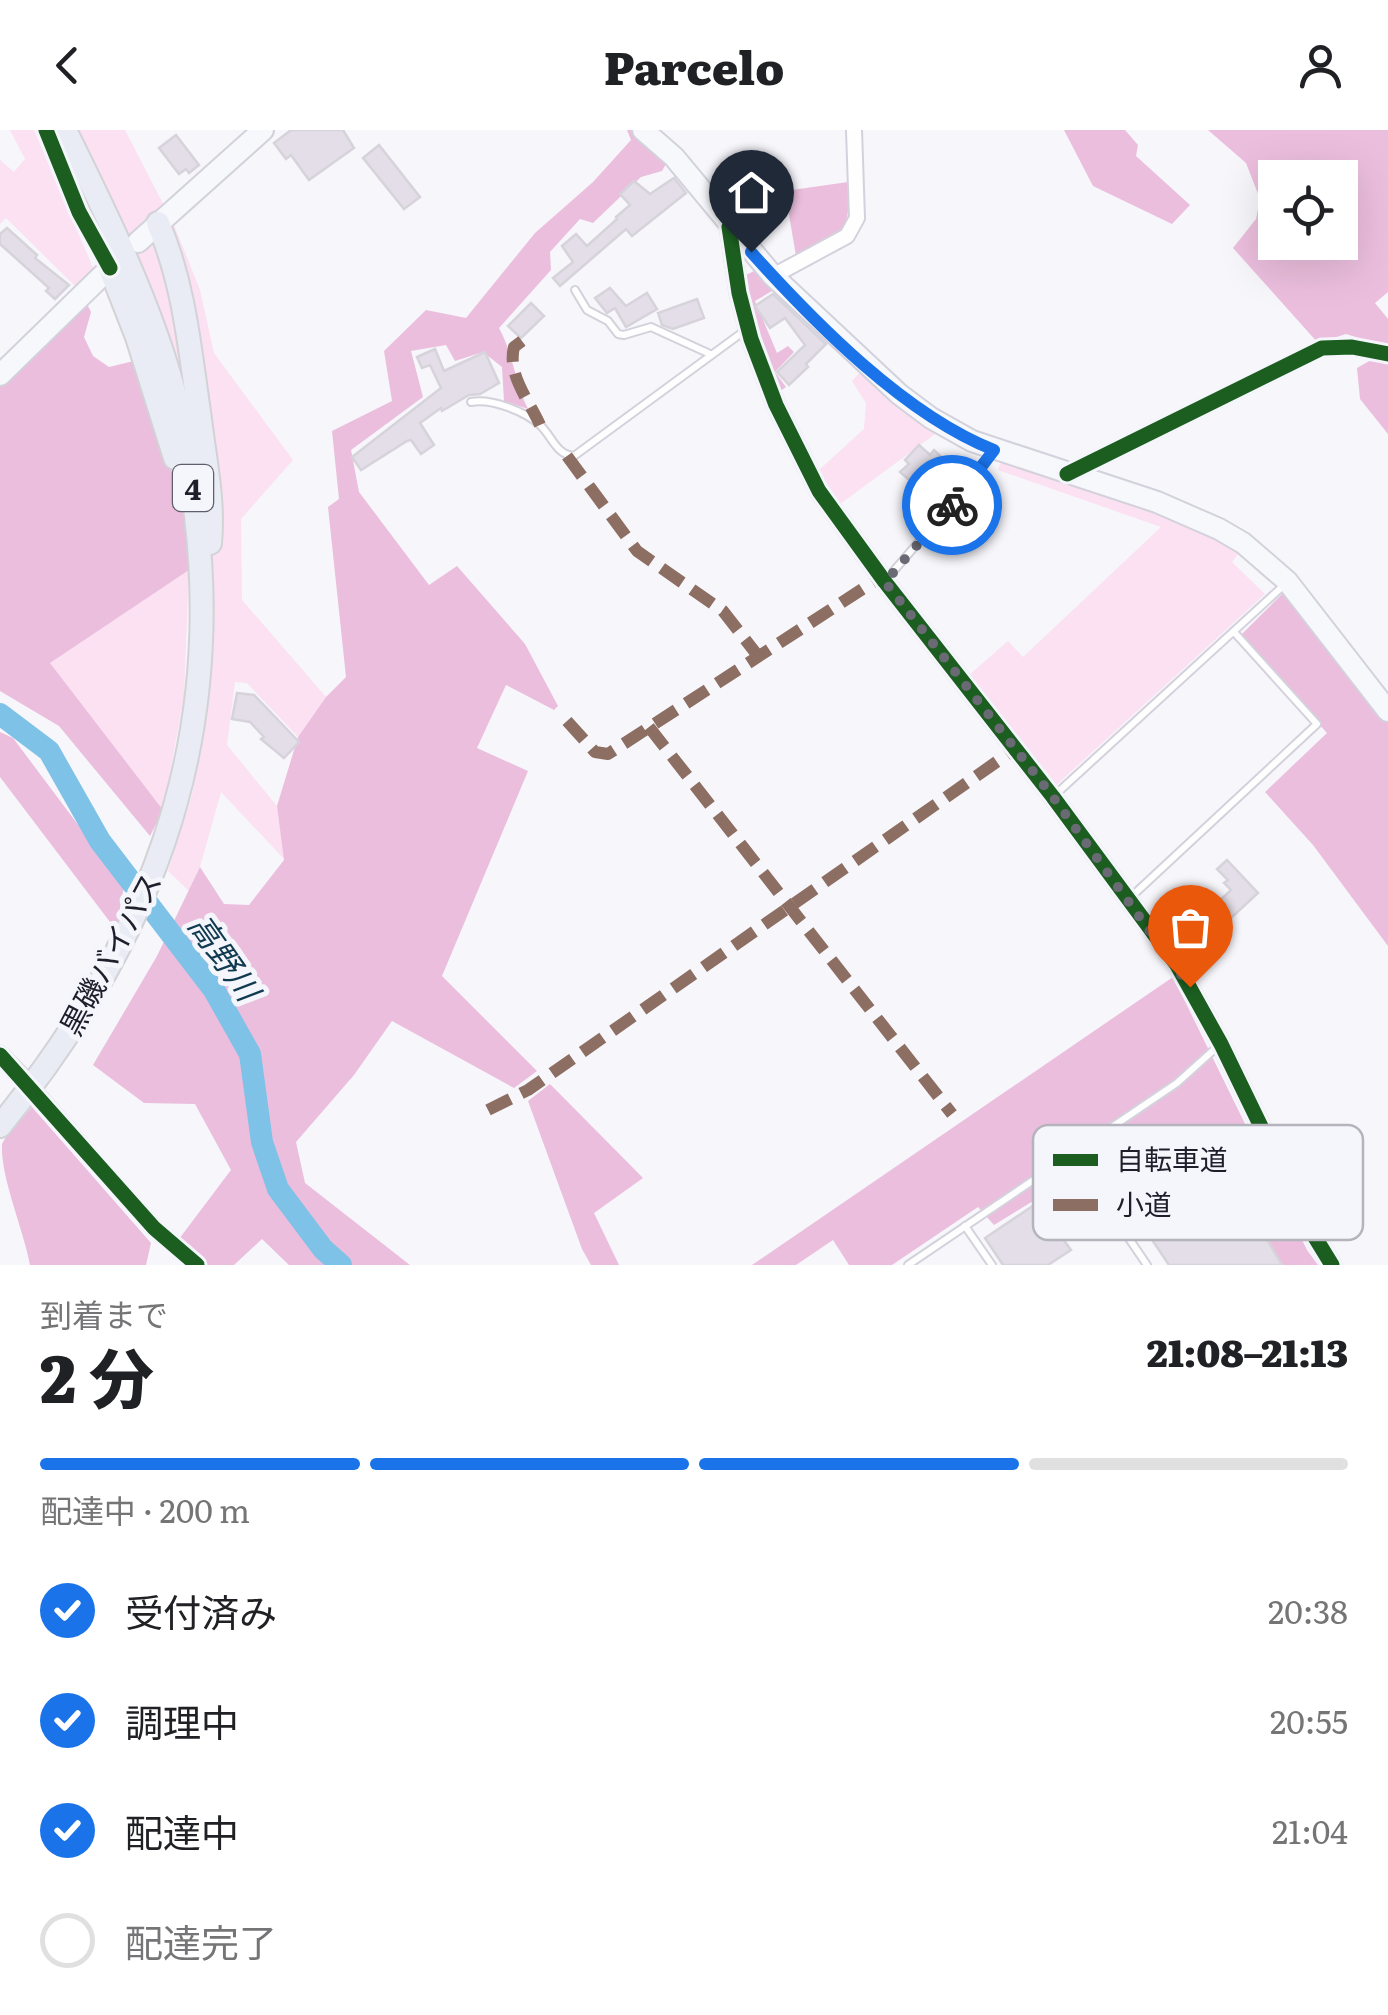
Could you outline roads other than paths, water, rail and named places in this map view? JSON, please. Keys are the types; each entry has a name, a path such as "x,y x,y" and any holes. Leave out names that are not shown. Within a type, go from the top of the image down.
{"highway":[{"name":"黒磯バイパス","path":"0,1125 32,1087 84,1008 130,927 158,864 178,798 194,718 202,644 201,564 190,465 169,374 127,264 64,130"},
{"name":"4","path":"158,222 185,310 211,490 210,543 201,564"},
{"name":"4","path":"114,264 147,367 201,564"}],"main road":[{"path":"138,242 264,130"},
{"path":"642,130 674,157 773,276 899,394 954,434 1157,502 1219,528 1287,581 1388,711"},
{"path":"0,375 114,264"}],"street":[{"path":"46,130 79,212 114,264"},
{"path":"773,276 848,236 857,218 854,130"},
{"path":"730,227 748,328 776,405 820,491 1177,965 1260,1125"},
{"path":"1068,474 1322,348 1352,347 1388,354"},
{"path":"0,1055 154,1228 196,1265"},
{"path":"1317,1240 1332,1265"}],"lane":[{"path":"575,290 587,310 608,321 618,334 651,326 711,354"},
{"path":"471,402 491,402 535,421 561,452 574,456 748,328"},
{"path":"885,582 994,450"},
{"path":"1053,797 1287,581"},
{"path":"1128,899 1317,724 1234,632"},
{"path":"1115,1125 1177,1083 1221,1044"},
{"path":"908,1265 1033,1180"},
{"path":"965,1226 992,1265"},
{"path":"1130,1240 1147,1265"}],"waterway":[{"name":"高野川","path":"0,714 49,751 100,841 214,990 250,1054 262,1142 278,1189 323,1249 341,1265"}]}
